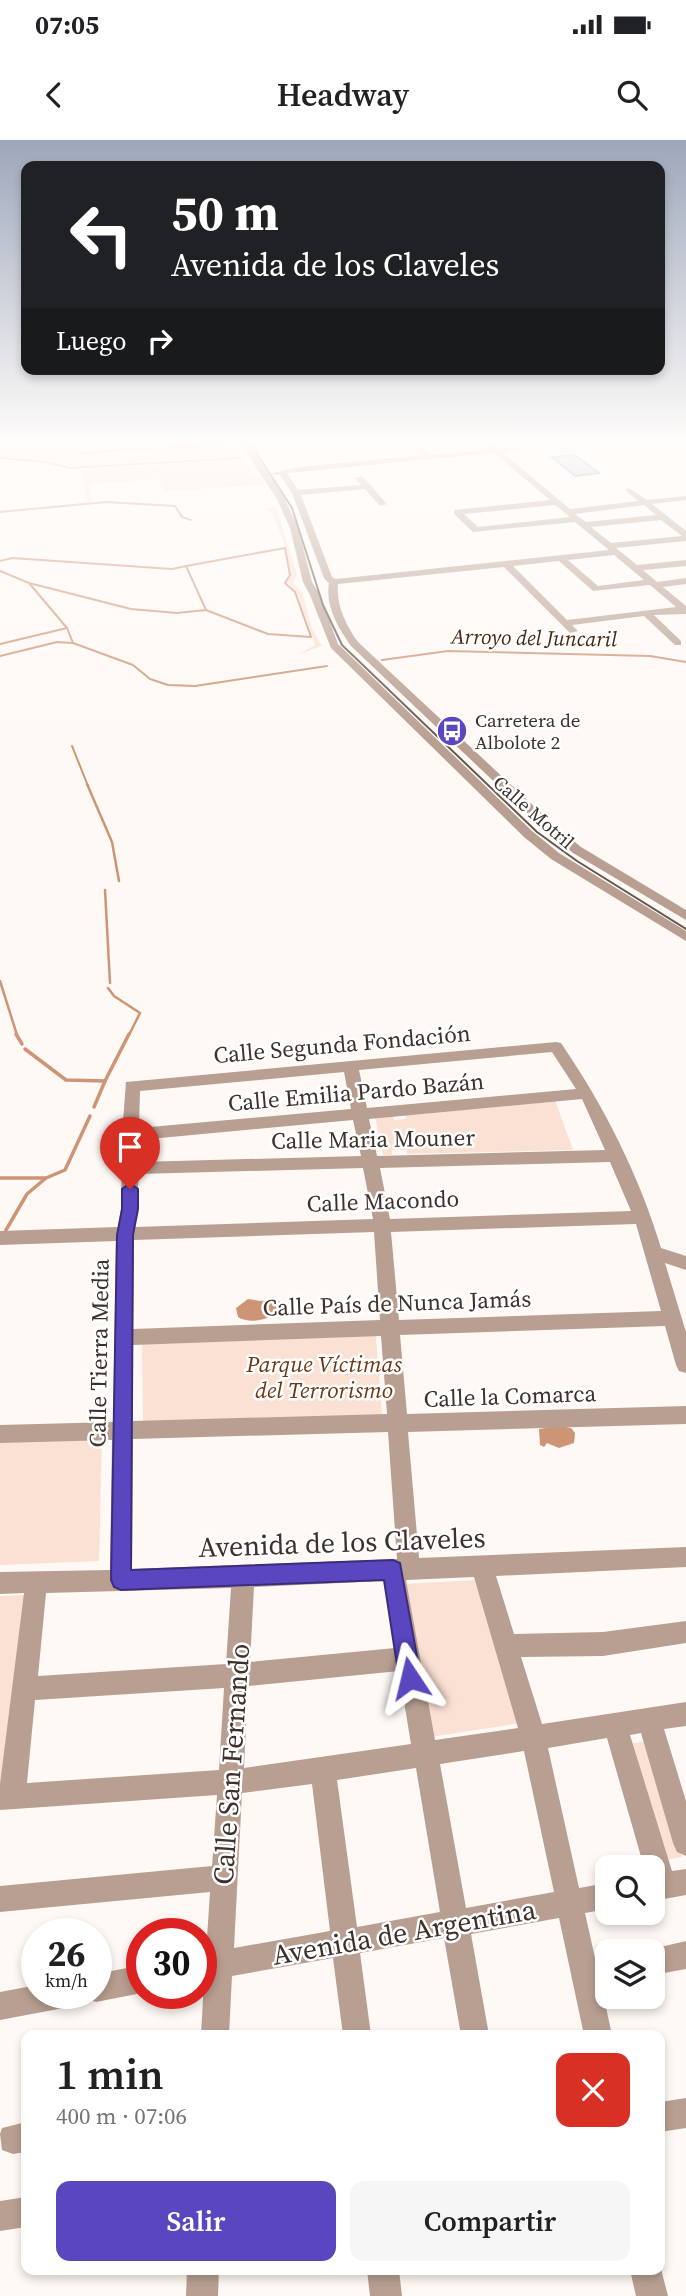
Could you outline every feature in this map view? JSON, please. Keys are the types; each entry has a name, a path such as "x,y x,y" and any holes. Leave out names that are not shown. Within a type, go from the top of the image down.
{"street":[{"name":"Calle Motril","path":"298,541 327,635 334,646 528,834 555,856 686,937"},
{"name":"Calle Motril","path":"315,541 331,581 341,620 355,645 550,828 577,850 686,916"},
{"path":"602,541 685,610"},
{"path":"309,582 324,587 331,581 561,558 660,541"},
{"path":"561,558 596,589 686,581"},
{"path":"635,568 686,563"},
{"path":"506,564 574,632"},
{"path":"564,622 685,610"},
{"path":"646,613 678,643"},
{"name":"Calle Segunda Fondación","path":"132,1086 556,1046 587,1093"},
{"path":"350,1066 382,1225 398,1423 406,1659 474,2030"},
{"name":"Calle Tierra Media","path":"121,1580 125,1235 130,1209 132,1086"},
{"path":"587,1093 643,1217 678,1329 686,1366"},
{"name":"Calle Emilia Pardo Bazán","path":"130,1135 587,1093"},
{"name":"Calle Maria Mouner","path":"131,1168 617,1156"},
{"name":"Calle Macondo","path":"0,1238 643,1217"},
{"path":"653,1252 686,1264"},
{"name":"Calle País de Nunca Jamás","path":"124,1337 390,1328 678,1329"},
{"name":"Calle la Comarca","path":"0,1434 686,1415"},
{"name":"Avenida de los Claveles","path":"0,1583 243,1577 686,1557"},
{"path":"482,1567 533,1736 568,1903 595,1970"},
{"name":"Calle San Fernando","path":"217,1922 224,1878 243,1577"},
{"path":"36,1582 24,1689 7,1796 230,1782 686,1714"},
{"path":"506,1646 603,1644 686,1632"},
{"path":"24,1689 237,1675 406,1659"},
{"path":"649,1719 686,1843"},
{"path":"615,1724 667,1885"},
{"path":"323,1770 356,2030"},
{"path":"0,1899 224,1878"},
{"name":"Avenida de Argentina","path":"217,1965 595,1898"},
{"path":"665,1959 686,1955"},
{"path":"0,2006 21,2002"},
{"name":"Calle San Fernando","path":"213,2009 215,2030"},
{"path":"597,2009 597,2030"},
{"path":"665,2116 686,2113"},
{"path":"0,2216 21,2213"},
{"path":"202,2296 203,2275"},
{"path":"384,2275 386,2296"},
{"path":"647,2275 652,2296"}],"green space":[{"path":"283,541 287,541 297,574 293,583 302,592 312,629 322,646 297,655 315,645 296,592 287,582 291,574"},
{"path":"555,1100 573,1150 407,1154 406,1150 392,1150 392,1155 383,1155 375,1116 393,1115 394,1120 406,1119 405,1114"},
{"name":"Parque Víctimas del Terrorismo","path":"376,1335 382,1416 143,1423 142,1344"},
{"path":"102,1438 99,1561 0,1565 0,1441"},
{"path":"476,1580 521,1723 431,1737 403,1584"},
{"path":"26,1595 0,1787 0,1596"},
{"path":"647,1741 682,1857 665,1860 665,1855 663,1855 630,1744"}],"shaded area":[{"path":"248,1299 275,1299 282,1303 282,1309 273,1316 249,1321 238,1317 236,1308"},
{"path":"560,1426 571,1428 575,1433 574,1443 559,1448 547,1443 544,1447 540,1445 539,1429"}],"waterway":[{"path":"186,566 285,548 290,575 285,583 295,592 311,637 268,634 206,610"},
{"path":"0,561 12,558 172,569 186,566"},
{"path":"186,566 206,610"},
{"path":"0,571 29,583"},
{"path":"29,583 131,609 177,613 206,610"},
{"path":"29,583 67,628"},
{"path":"0,644 67,628"},
{"path":"67,628 73,643"},
{"name":"Arroyo del Juncaril","path":"0,656 57,642 73,643"},
{"name":"Arroyo del Juncaril","path":"73,643 133,665 150,679 168,685 195,686 327,666"},
{"name":"Arroyo del Juncaril","path":"382,660 448,651 650,656 686,662"},
{"path":"72,746 88,786"},
{"path":"87,784 112,842 119,881"},
{"path":"105,890 110,983"},
{"path":"0,981 17,1035"},
{"path":"108,988 114,996 140,1013 129,1035"},
{"path":"16,1034 22,1044"},
{"path":"105,1081 129,1034"},
{"path":"25,1049 66,1080 105,1081"},
{"path":"94,1107 105,1081"},
{"path":"46,1178 65,1170 90,1116"},
{"path":"0,1178 46,1178"},
{"path":"6,1230 27,1194 46,1178"}],"tram line":[{"path":"302,541 323,605 342,645 537,832 577,861 686,929"}],"place":[{"name":"Carretera de Albolote 2","path":"452,731"}],"route":[{"path":"130,1189 130,1209 125,1235 121,1580 393,1570 410,1678"}]}
